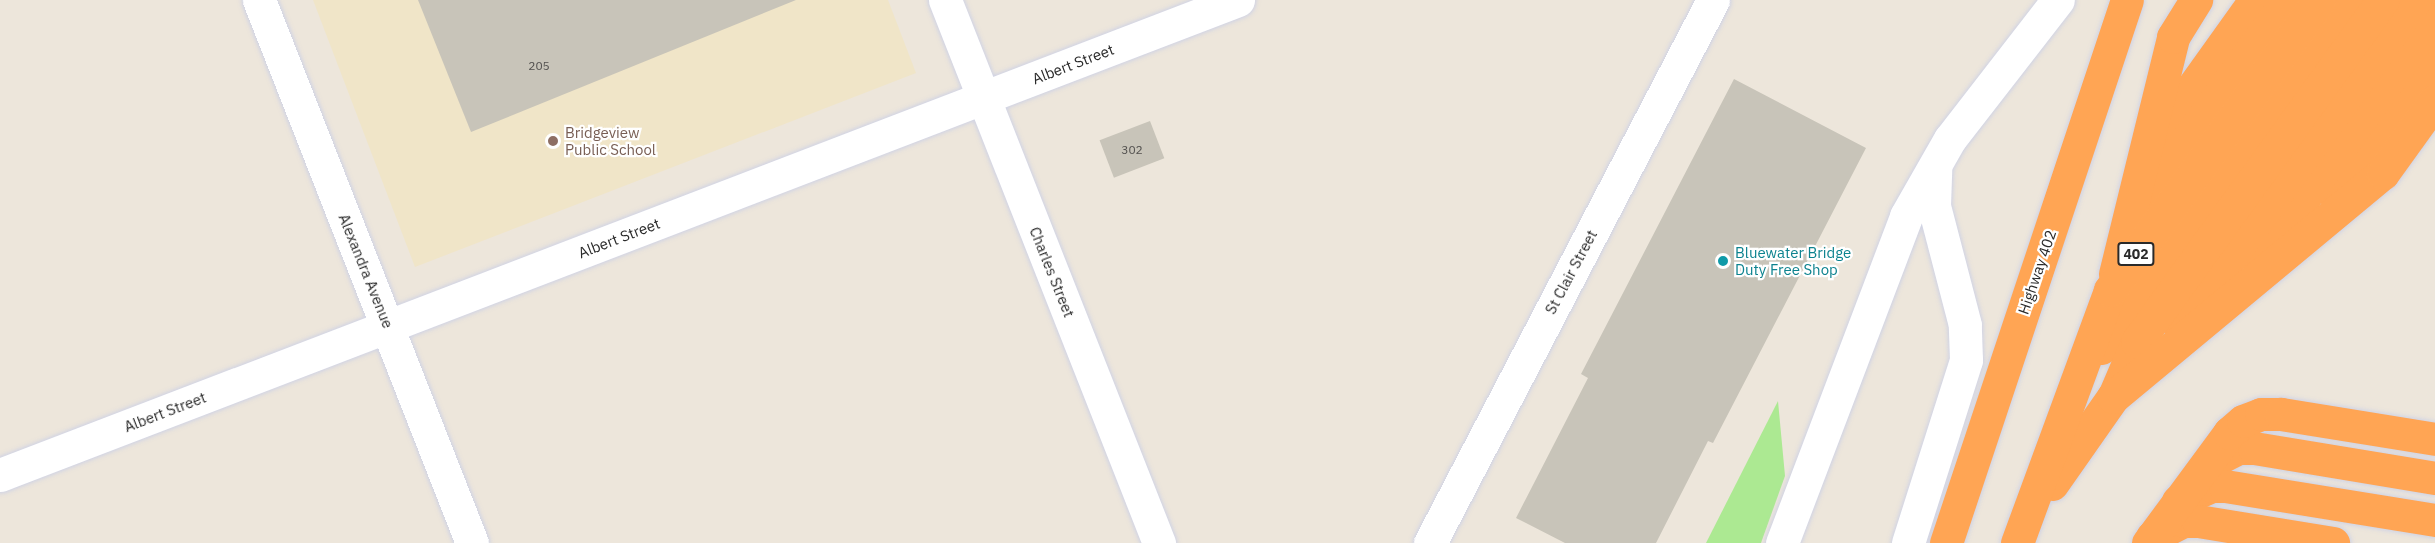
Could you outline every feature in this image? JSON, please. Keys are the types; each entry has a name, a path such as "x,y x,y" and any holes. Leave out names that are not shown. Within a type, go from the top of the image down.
{"highway":[{"path":"2110,290 2173,37 2196,0"},
{"path":"2156,109 2167,84 2228,0"},
{"path":"2140,169 2152,144 2255,0"},
{"path":"2124,235 2137,209 2288,0"},
{"name":"402","path":"2022,531 2110,290 2319,0"},
{"path":"2077,381 2351,0"},
{"path":"2022,531 2113,397 2136,342 2383,0"},
{"path":"2152,365 2415,0"},
{"name":"Highway 402","path":"1946,543 2126,6"},
{"path":"2230,300 2435,15"},
{"path":"2309,235 2435,60"},
{"path":"2113,397 2383,173 2435,101"},
{"path":"2150,540 2229,433 2243,421 2261,414 2281,414 2435,439"},
{"path":"2205,465 2238,448 2254,448 2435,478"},
{"path":"2178,501 2212,486 2225,486 2435,520"},
{"path":"2150,540 2184,521 2198,521 2333,543"}],"street":[{"name":"Alexandra Avenue","path":"259,0 472,543"},
{"name":"Charles Street","path":"945,0 1159,543"},
{"name":"Albert Street","path":"0,475 1238,0"},
{"name":"St Clair Street","path":"1430,543 1713,0"},
{"path":"1782,543 1906,216 1936,164 1996,76 2058,0"},
{"path":"1908,543 1966,360 1965,325 1933,199 1936,164"}],"shaded area":[{"name":"Bridgeview Public School","path":"313,0 888,0 916,73 415,267"}],"green space":[{"path":"1778,401 1785,476 1761,543 1706,543"}],"building":[{"name":"Bridgeview Public School","path":"418,0 796,0 471,132"},
{"name":"Bluewater Bridge Duty Free Shop","path":"1734,79 1866,148 1713,443 1708,441 1656,543 1565,543 1516,518 1588,378 1581,374"},
{"path":"1150,121 1164,158 1114,178 1100,140"}],"place":[{"name":"Bridgeview Public School","path":"553,141"},
{"name":"Bluewater Bridge Duty Free Shop","path":"1723,261"}]}
